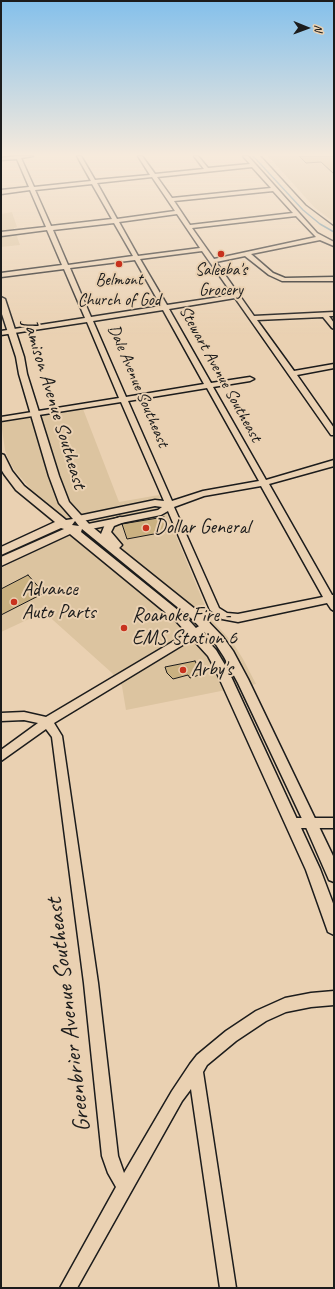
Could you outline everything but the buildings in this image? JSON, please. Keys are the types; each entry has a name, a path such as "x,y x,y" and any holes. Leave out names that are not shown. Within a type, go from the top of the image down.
{"main road":[{"name":"Jamison Avenue Southeast","path":"1,299 35,414 64,503 82,523 206,626 229,654 311,823"},
{"path":"1,457 12,479 180,618 212,653 222,670 293,823 322,889 334,927"},
{"path":"120,520 110,524 106,534 110,540 124,551 130,564"},
{"path":"1,551 64,523 82,523"},
{"path":"1,562 62,534 73,531 82,523"},
{"path":"311,823 334,875"}],"street":[{"name":"Dale Avenue Southeast","path":"45,216 215,610 232,618 238,618 332,601"},
{"name":"Stewart Avenue Southeast","path":"113,216 332,601"},
{"path":"1,230 148,216"},
{"path":"181,216 334,433"},
{"path":"189,227 279,216"},
{"path":"299,216 321,238 334,244"},
{"path":"1,234 49,226"},
{"path":"212,261 321,238"},
{"path":"1,275 204,249"},
{"path":"247,254 276,277 284,280 334,279"},
{"path":"1,333 237,296"},
{"path":"324,314 334,327"},
{"path":"252,318 334,314"},
{"path":"292,374 334,366"},
{"path":"1,419 250,379"},
{"path":"82,523 120,520 161,512 170,505 203,494 264,483 334,463"},
{"path":"82,523 155,503 170,505"},
{"path":"1,756 47,722 206,626"},
{"path":"1,717 24,716 47,722"},
{"name":"Greenbrier Avenue Southeast","path":"47,722 57,736 60,749 90,976 110,1156 113,1168 119,1179 126,1186"},
{"path":"293,823 334,823"},
{"path":"68,1288 177,1096 196,1069 210,1053 231,1036 261,1016 285,1005 311,1000 334,998"},
{"path":"196,1069 228,1288"}],"shaded area":[{"path":"1,216 13,216 17,227 14,228 20,245 1,247"},
{"path":"326,216 334,216 334,222"},
{"path":"83,409 119,502 159,495 210,618 233,643 256,684 126,710 122,686 112,673 44,612 1,632 1,568 68,536 19,494 30,488 15,471 9,461 5,450 1,422"}],"waterway":[{"path":"310,216 334,232"}],"railway":[{"path":"321,216 334,226"}],"place":[{"name":"Saleeba's Grocery","path":"221,254"},
{"name":"Belmont Church of God","path":"119,264"},
{"name":"Dollar General","path":"146,528"},
{"name":"Advance Auto Parts","path":"14,602"},
{"name":"Roanoke Fire - EMS Station 6","path":"124,628"},
{"name":"Arby's","path":"183,670"}]}
